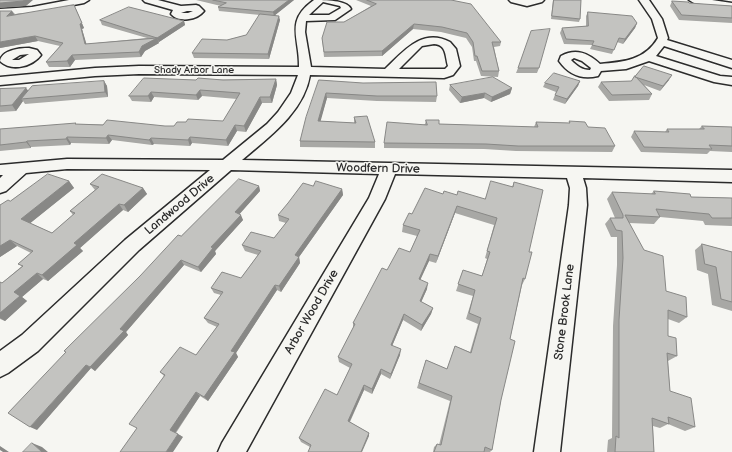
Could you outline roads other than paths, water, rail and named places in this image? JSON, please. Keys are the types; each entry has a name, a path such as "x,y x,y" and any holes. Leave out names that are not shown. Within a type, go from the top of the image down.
{"street":[{"path":"0,12 32,10 58,3 84,0"},
{"path":"148,0 179,10"},
{"path":"302,18 306,12 320,0"},
{"path":"302,18 331,18 346,9 343,4 325,0"},
{"path":"514,0 527,3 539,0"},
{"path":"597,68 626,66 649,57 662,42 664,38 657,19 644,0"},
{"path":"694,0 732,6"},
{"name":"Landwood Drive","path":"0,365 30,342 132,245 272,127 286,112 299,90 305,71 306,58 299,29 302,18"},
{"name":"Shady Arbor Lane","path":"2,81 94,72 139,70 388,72 444,74 449,72 454,66 449,46 436,41 418,44 388,72"},
{"path":"662,42 732,64"},
{"path":"649,57 718,79 732,81"},
{"path":"2,81 16,64"},
{"name":"Woodfern Drive","path":"0,170 67,164 227,165 389,170 732,176"},
{"path":"0,187 24,167"},
{"name":"Arbor Wood Drive","path":"231,452 377,199 389,170"},
{"name":"Stone Brook Lane","path":"547,452 578,205 578,188 573,173"}]}
